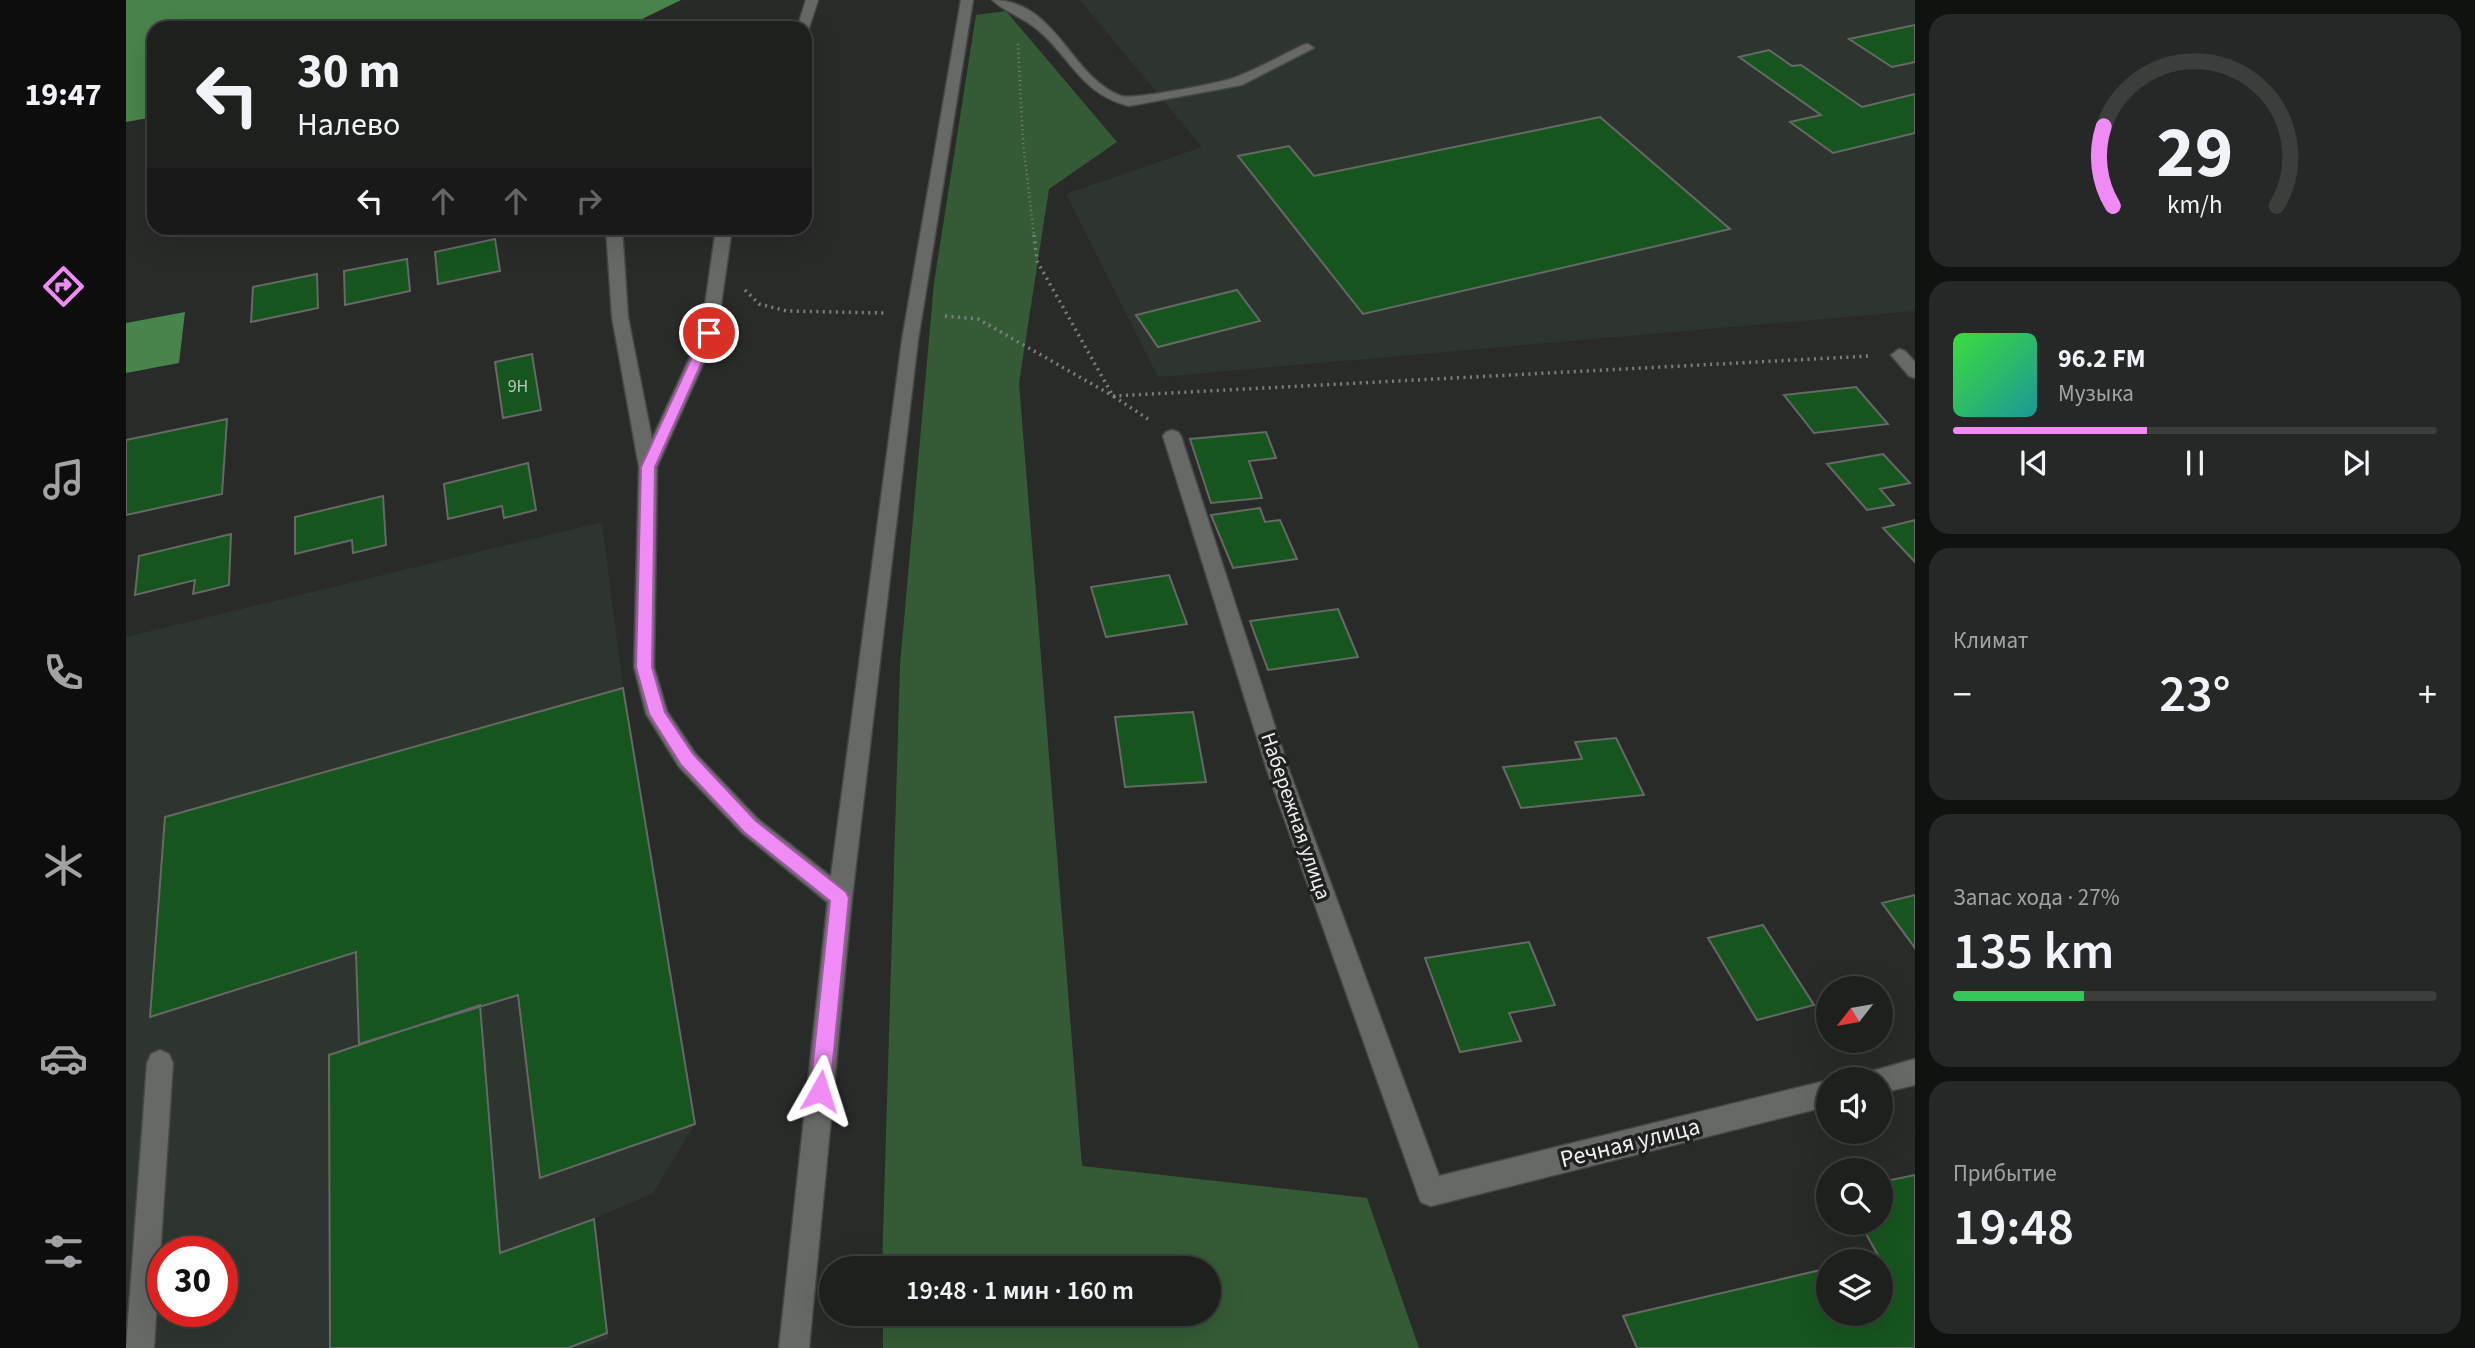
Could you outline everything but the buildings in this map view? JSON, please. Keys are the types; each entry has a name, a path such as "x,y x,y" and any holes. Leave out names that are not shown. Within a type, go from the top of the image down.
{"street":[{"path":"805,21 812,0"},
{"path":"794,1348 839,898 910,340 967,0"},
{"path":"998,0 1016,8 1048,32 1082,74 1111,100 1129,102 1237,82 1308,48"},
{"path":"614,235 620,317 648,467 644,667 657,714 687,760 750,827 839,898"},
{"path":"648,467 709,333 723,235"},
{"path":"1899,355 1915,372"},
{"name":"Набережная улица","path":"1172,436 1279,773 1431,1192"},
{"path":"139,1348 160,1063"},
{"path":"1893,1077 1915,1072"},
{"name":"Речная улица","path":"1431,1192 1816,1096"}],"path":[{"path":"1016,8 1023,142 1037,261 1113,396 1172,436"},
{"path":"1113,396 1899,355"}],"shaded area":[{"path":"126,0 681,0 633,21 147,21 147,118 126,122"},
{"path":"1080,0 1915,0 1915,311 1158,377 1066,194 1202,147"},
{"path":"1006,11 1117,142 1049,189 1019,383 1082,1166 1367,1198 1419,1348 883,1348 883,1326 1221,1326 1221,1256 882,1256 900,665 934,283 976,15"},
{"path":"185,312 179,363 126,373 126,323"},
{"path":"602,522 623,688 695,1124 653,1193 594,1219 609,1338 583,1348 126,1348 126,637"}],"route":[{"path":"709,333 648,467 644,667 657,714 687,760 750,827 839,898 820,1091"}]}
